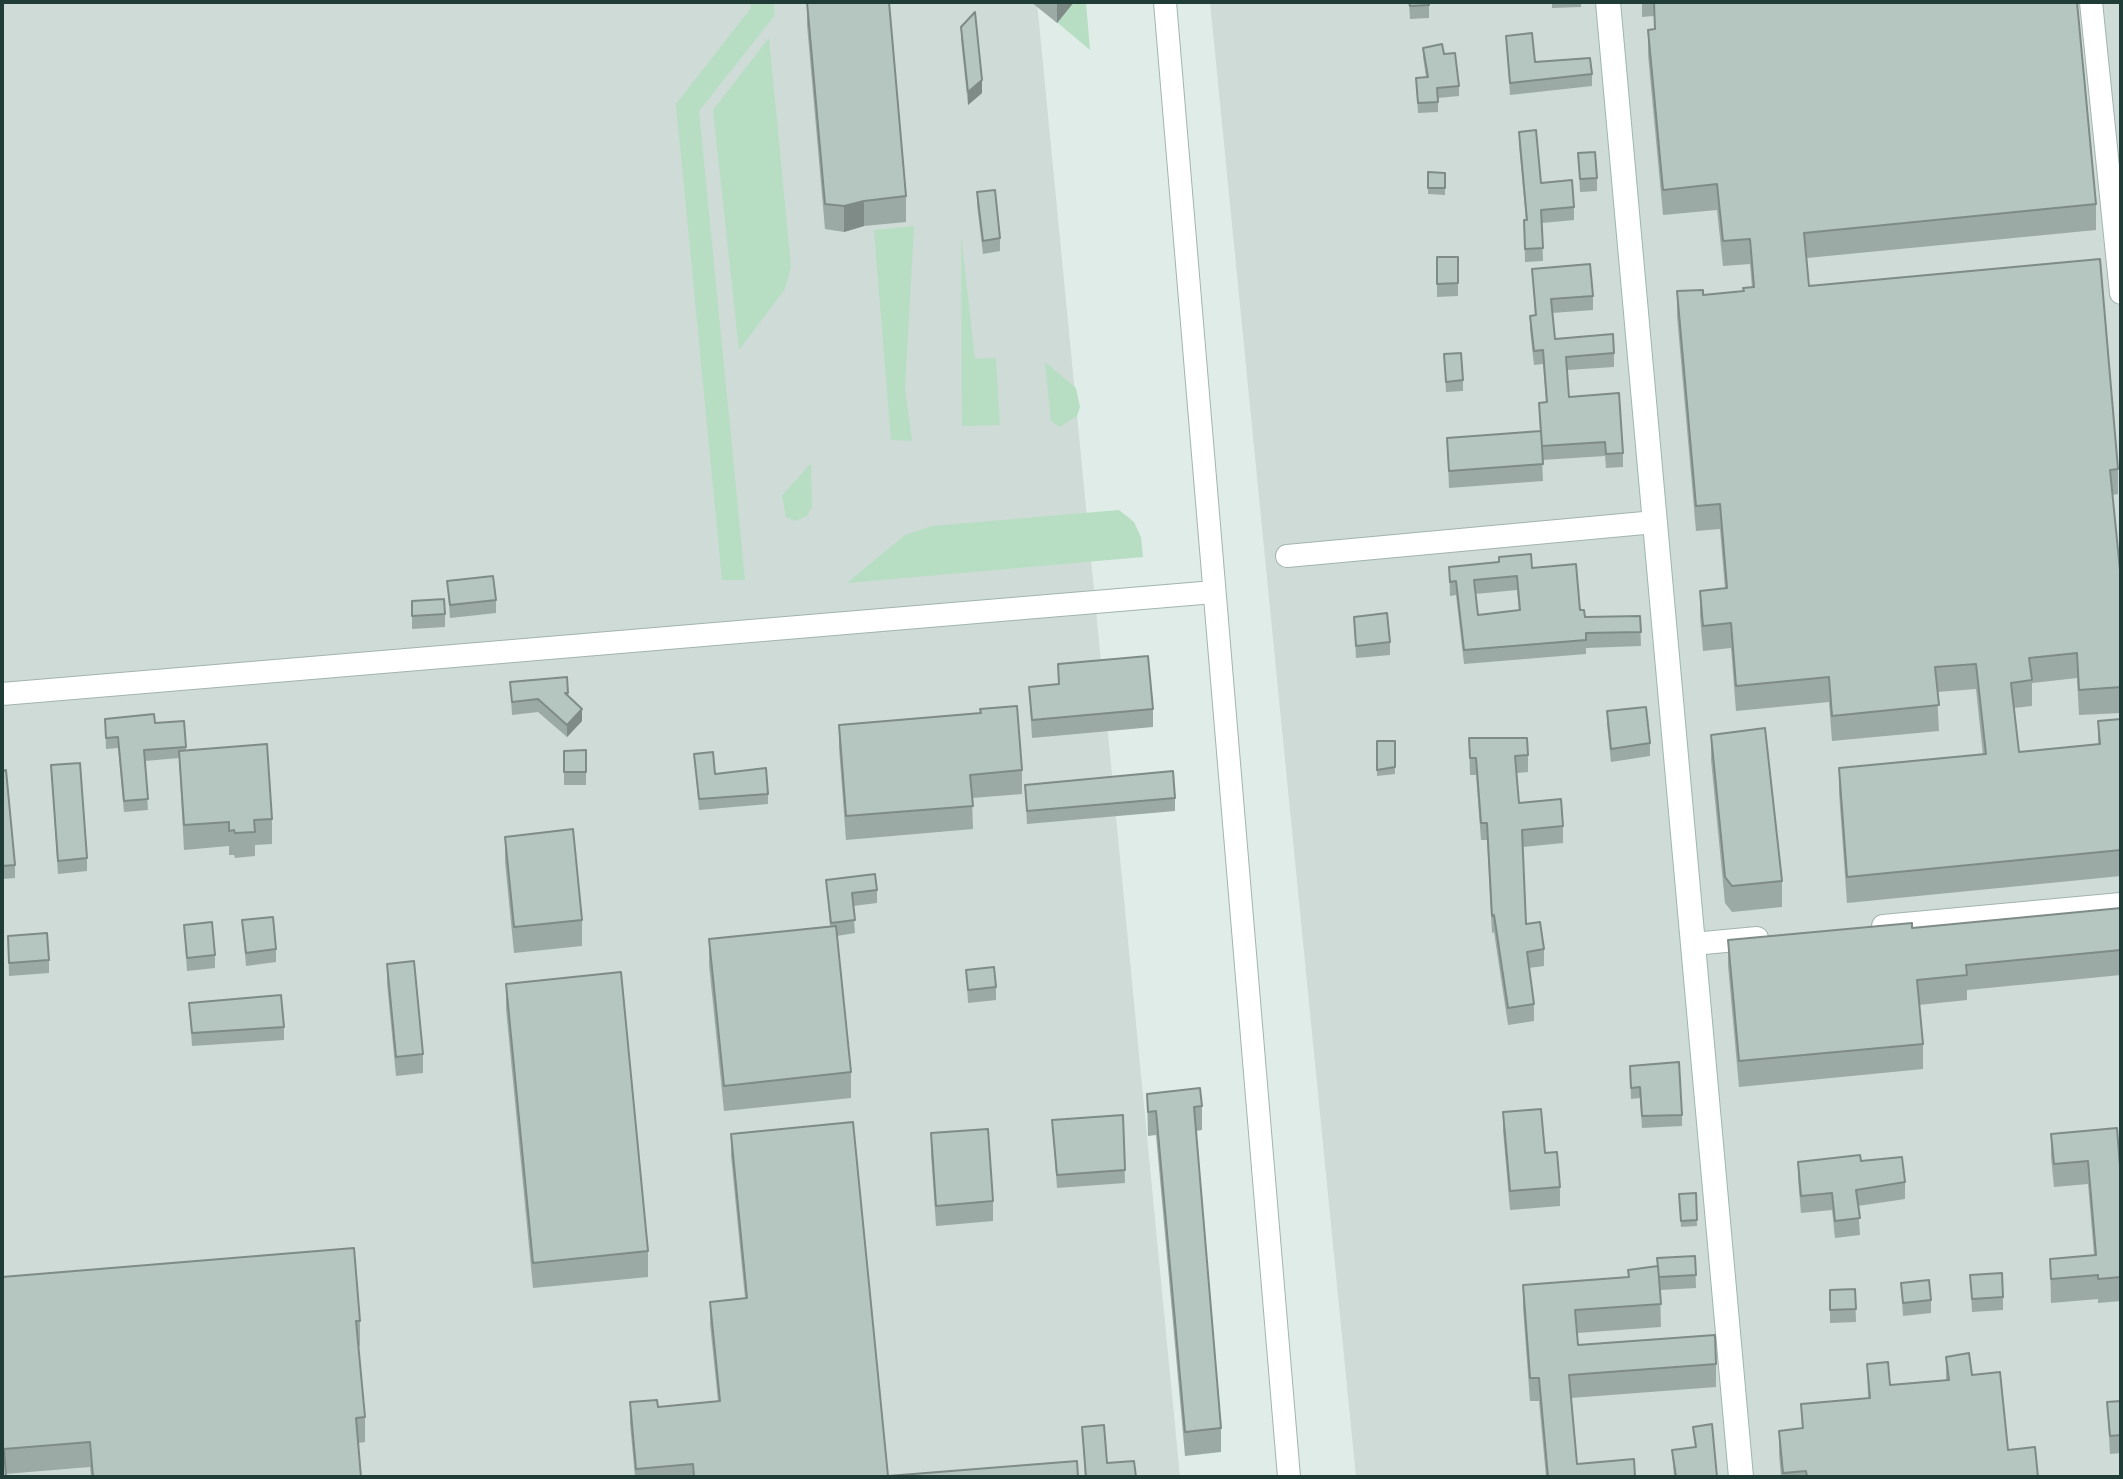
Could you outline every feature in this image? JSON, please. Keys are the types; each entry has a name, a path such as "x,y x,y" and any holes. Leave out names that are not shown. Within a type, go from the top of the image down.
{"main road":[{"path":"1608,2 1741,1477"}],"street":[{"path":"1165,2 1289,1477"},
{"path":"2091,2 2121,293"},
{"path":"1287,556 1655,522"},
{"path":"2,694 1214,592"},
{"path":"1858,929 2121,904"},
{"path":"1693,944 1782,936"}],"shaded area":[{"path":"2,2 1037,2 1180,1477 2,1477"},
{"path":"1210,2 2121,2 2121,1477 1356,1477"}],"green space":[{"path":"751,2 773,2 775,15 699,111 745,580 722,580 676,104 751,8"},
{"path":"1033,2 1086,2 1090,50"},
{"path":"769,38 791,267 785,289 739,350 713,110"},
{"path":"914,226 905,389 912,441 891,440 874,230"},
{"path":"961,236 975,359 996,358 1000,425 962,426"},
{"path":"1045,362 1076,388 1080,407 1077,416 1060,427 1051,421"},
{"path":"811,463 812,507 807,516 795,521 786,517 782,496"},
{"path":"1119,510 1134,522 1141,537 1143,557 847,583 905,535 932,526"}],"building":[{"path":"807,2 889,2 906,196 844,206 825,204"},
{"path":"1409,2 1429,2 1429,5 1410,6"},
{"path":"1654,2 2077,2 2096,204 1804,233 1809,286 2100,259 2118,469 2110,470 2121,580 2121,687 2079,690 2077,653 2029,658 2032,680 2011,683 2019,752 2100,744 2098,721 2121,719 2121,850 1847,877 1839,768 1986,754 1976,664 1935,667 1939,705 1832,716 1829,677 1736,686 1731,623 1703,626 1700,591 1727,588 1720,504 1696,506 1677,291 1703,290 1703,295 1744,291 1743,288 1754,287 1750,239 1723,241 1717,184 1663,190 1648,30 1655,29"},
{"path":"975,12 982,80 968,92 961,27"},
{"path":"1532,33 1535,62 1590,58 1592,74 1510,83 1506,36"},
{"path":"1442,44 1444,54 1455,53 1459,86 1437,88 1438,102 1418,103 1416,78 1428,77 1423,48"},
{"path":"1536,130 1541,183 1572,180 1574,207 1541,210 1543,248 1525,249 1524,220 1527,220 1519,132"},
{"path":"1595,152 1597,178 1580,179 1578,153"},
{"path":"1428,172 1445,173 1445,188 1428,188"},
{"path":"995,190 1000,238 983,241 977,192"},
{"path":"1437,257 1458,257 1458,283 1437,284"},
{"path":"1590,264 1593,296 1551,299 1555,339 1613,334 1614,353 1566,357 1569,397 1619,393 1623,453 1606,454 1605,442 1542,446 1539,403 1547,402 1543,350 1534,351 1530,316 1536,315 1532,269"},
{"path":"1461,353 1463,380 1446,382 1444,354"},
{"path":"1541,431 1543,464 1449,471 1447,438"},
{"path":"1531,554 1532,568 1576,564 1580,610 1584,610 1585,617 1640,616 1641,632 1586,633 1586,640 1464,650 1456,581 1450,582 1449,567 1499,562 1499,557","holes":["1517,576 1520,610 1478,615 1474,580"]},
{"path":"493,576 496,600 450,605 447,581"},
{"path":"444,599 445,614 412,616 412,601"},
{"path":"1387,613 1390,642 1356,646 1354,617"},
{"path":"1148,656 1153,709 1032,720 1029,687 1059,684 1058,664"},
{"path":"567,677 568,693 565,693 582,709 567,725 538,699 512,702 510,682"},
{"path":"1017,706 1022,770 970,775 973,806 846,816 839,725 981,713 980,709"},
{"path":"1646,707 1650,743 1611,749 1607,711"},
{"path":"154,714 155,723 184,721 186,747 144,750 148,799 124,801 118,737 106,738 105,719"},
{"path":"1765,728 1782,881 1732,886 1725,877 1711,735"},
{"path":"1469,738 1527,738 1528,755 1515,756 1519,803 1561,799 1563,826 1522,830 1526,924 1540,922 1544,949 1527,952 1534,1004 1508,1008 1492,916 1487,823 1481,823 1476,758 1470,758"},
{"path":"1377,741 1395,741 1395,767 1377,770"},
{"path":"267,744 272,819 254,820 255,832 229,831 229,822 184,825 179,751"},
{"path":"586,750 586,772 564,772 564,751"},
{"path":"713,752 715,774 766,768 768,794 699,799 694,754"},
{"path":"80,763 87,858 58,861 51,765"},
{"path":"6,770 15,865 2,866 2,771"},
{"path":"1173,771 1175,798 1027,811 1025,785"},
{"path":"573,829 582,920 514,927 505,837"},
{"path":"875,874 877,890 852,893 855,920 831,923 826,880"},
{"path":"2121,908 2121,950 1966,965 1967,975 1917,980 1923,1044 1739,1061 1728,940 1912,923 1912,928"},
{"path":"273,917 276,949 246,953 242,920"},
{"path":"212,922 215,955 187,958 184,925"},
{"path":"836,926 851,1072 724,1086 709,939"},
{"path":"47,933 49,960 9,963 8,936"},
{"path":"414,961 423,1054 396,1057 387,964"},
{"path":"994,967 996,987 968,990 966,970"},
{"path":"621,972 648,1251 533,1263 506,984"},
{"path":"281,995 284,1027 192,1033 189,1003"},
{"path":"1679,1062 1682,1115 1642,1116 1640,1087 1631,1088 1630,1066"},
{"path":"1200,1088 1202,1106 1194,1107 1221,1428 1185,1432 1156,1111 1148,1112 1147,1094"},
{"path":"1541,1109 1545,1153 1557,1152 1560,1187 1510,1191 1503,1112"},
{"path":"1123,1115 1125,1170 1057,1175 1052,1120"},
{"path":"853,1122 888,1476 1077,1461 1078,1477 694,1477 693,1464 636,1469 630,1402 657,1400 658,1407 720,1401 710,1302 747,1298 731,1134"},
{"path":"2117,1128 2121,1179 2121,1277 2098,1279 2098,1275 2051,1279 2050,1259 2096,1255 2088,1161 2054,1164 2051,1134"},
{"path":"988,1129 993,1201 936,1206 931,1133"},
{"path":"1860,1155 1861,1161 1902,1157 1905,1182 1856,1190 1860,1218 1835,1221 1832,1193 1801,1196 1798,1162"},
{"path":"1696,1193 1697,1220 1681,1221 1679,1194"},
{"path":"354,1248 360,1321 356,1321 365,1417 356,1418 361,1477 93,1477 90,1442 4,1449 6,1477 2,1477 2,1277"},
{"path":"1695,1256 1696,1275 1659,1277 1657,1258"},
{"path":"1658,1266 1661,1304 1575,1310 1578,1345 1715,1335 1716,1364 1569,1375 1577,1464 1634,1459 1635,1477 1548,1477 1539,1378 1530,1378 1523,1285 1629,1277 1628,1270"},
{"path":"2002,1273 2003,1297 1972,1299 1970,1275"},
{"path":"1929,1280 1931,1300 1903,1303 1901,1283"},
{"path":"1855,1289 1856,1309 1830,1310 1830,1290"},
{"path":"1969,1353 1972,1375 2000,1372 2008,1450 2035,1447 2038,1477 1807,1477 1806,1471 1783,1473 1779,1431 1803,1428 1801,1404 1870,1398 1867,1364 1888,1362 1890,1385 1949,1380 1946,1357"},
{"path":"2121,1401 2121,1435 2110,1436 2107,1402"},
{"path":"1712,1424 1717,1477 1676,1477 1672,1450 1696,1447 1693,1427"},
{"path":"1104,1425 1107,1463 1134,1461 1136,1477 1086,1477 1082,1427"}]}
